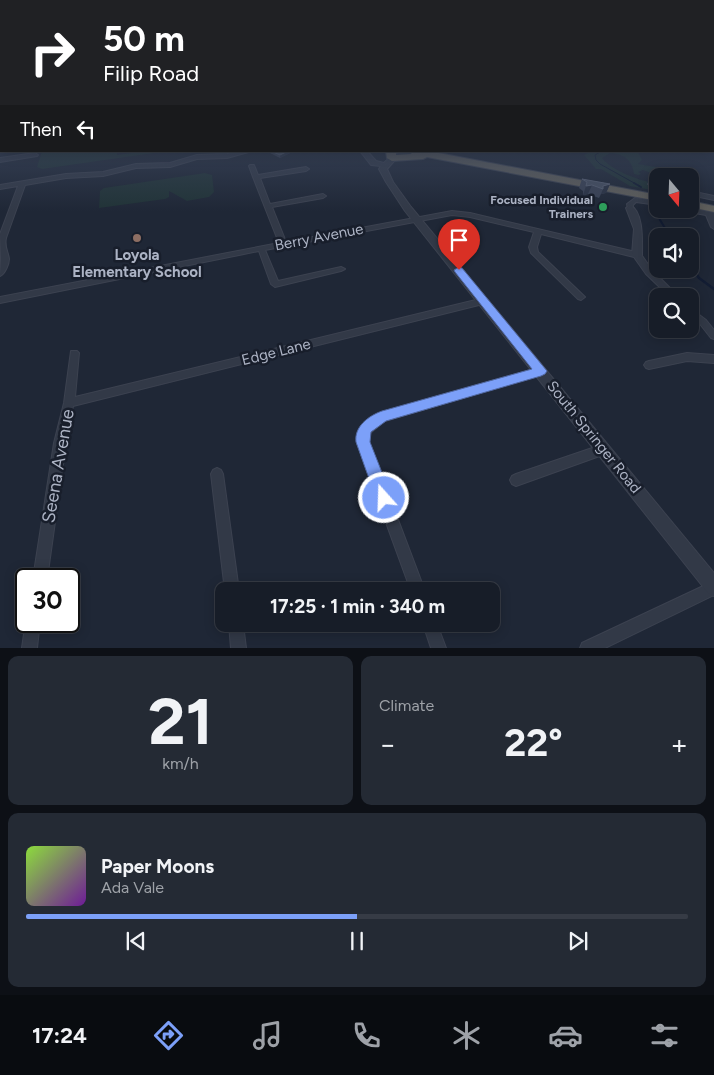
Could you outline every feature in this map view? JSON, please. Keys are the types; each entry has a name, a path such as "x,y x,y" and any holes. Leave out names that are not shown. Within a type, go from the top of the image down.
{"highway":[{"path":"422,152 450,155 649,192"},
{"path":"390,158 450,155 532,174 542,180 545,188 553,182 569,181 649,196"},
{"path":"699,204 713,211"},
{"path":"699,207 713,211"}],"street":[{"path":"0,187 66,176 103,174 136,166 164,166 197,157 227,156 245,152"},
{"name":"South Springer Road","path":"364,152 374,169 385,176 398,193 410,216 484,301 714,588"},
{"path":"370,160 374,163 409,152"},
{"path":"0,160 35,155"},
{"path":"385,176 383,171 390,158"},
{"path":"252,166 283,244"},
{"path":"256,177 306,169"},
{"path":"0,274 5,259 2,238 22,184"},
{"path":"699,195 714,198"},
{"path":"268,206 323,196"},
{"path":"649,202 635,200 630,204 638,229 637,255 649,272 666,288"},
{"path":"699,210 713,211 714,227"},
{"name":"Berry Avenue","path":"0,300 283,244 410,216 452,213 470,215 637,255"},
{"path":"538,231 533,247 535,252 581,297"},
{"path":"261,248 275,284 341,269"},
{"name":"Edge Lane","path":"69,403 484,301"},
{"path":"699,319 714,336"},
{"name":"Seena Avenue","path":"42,568 60,443 69,403 74,353"},
{"path":"649,364 686,357 714,360"},
{"path":"415,582 363,442 362,436 366,428 382,417 541,371"},
{"path":"516,480 604,449"},
{"path":"217,474 231,582"},
{"path":"587,648 714,588"},
{"path":"237,632 239,648"},
{"path":"433,632 439,648"},
{"path":"29,648 31,633"}],"shaded area":[{"path":"42,152 117,152 117,155 161,152 42,169 37,167"},
{"path":"590,152 638,152 642,160 638,164 662,168 649,168 649,172 643,170 638,172 641,174 639,175 634,174 629,161 623,156 610,153 602,158 613,167 628,175 649,181 649,190 630,186 601,169 596,169 584,155"},
{"path":"205,173 212,175 214,192 209,197 187,201 169,191 169,197 165,199 99,208 100,191 104,188"}],"building":[{"path":"273,152 286,152 280,155"},
{"path":"582,179 610,184 603,186 603,189 592,185 586,186 587,182"}],"waterway":[{"path":"600,152 595,155 596,160 600,164 636,184"},
{"path":"634,183 641,187"},
{"path":"659,218 665,228"},
{"path":"699,278 714,289"}],"place":[{"name":"Focused Individual Trainers","path":"603,207"},
{"name":"Loyola Elementary School","path":"137,238"}],"route":[{"path":"384,498 363,442 362,436 366,428 382,417 541,371 459,270"}]}
